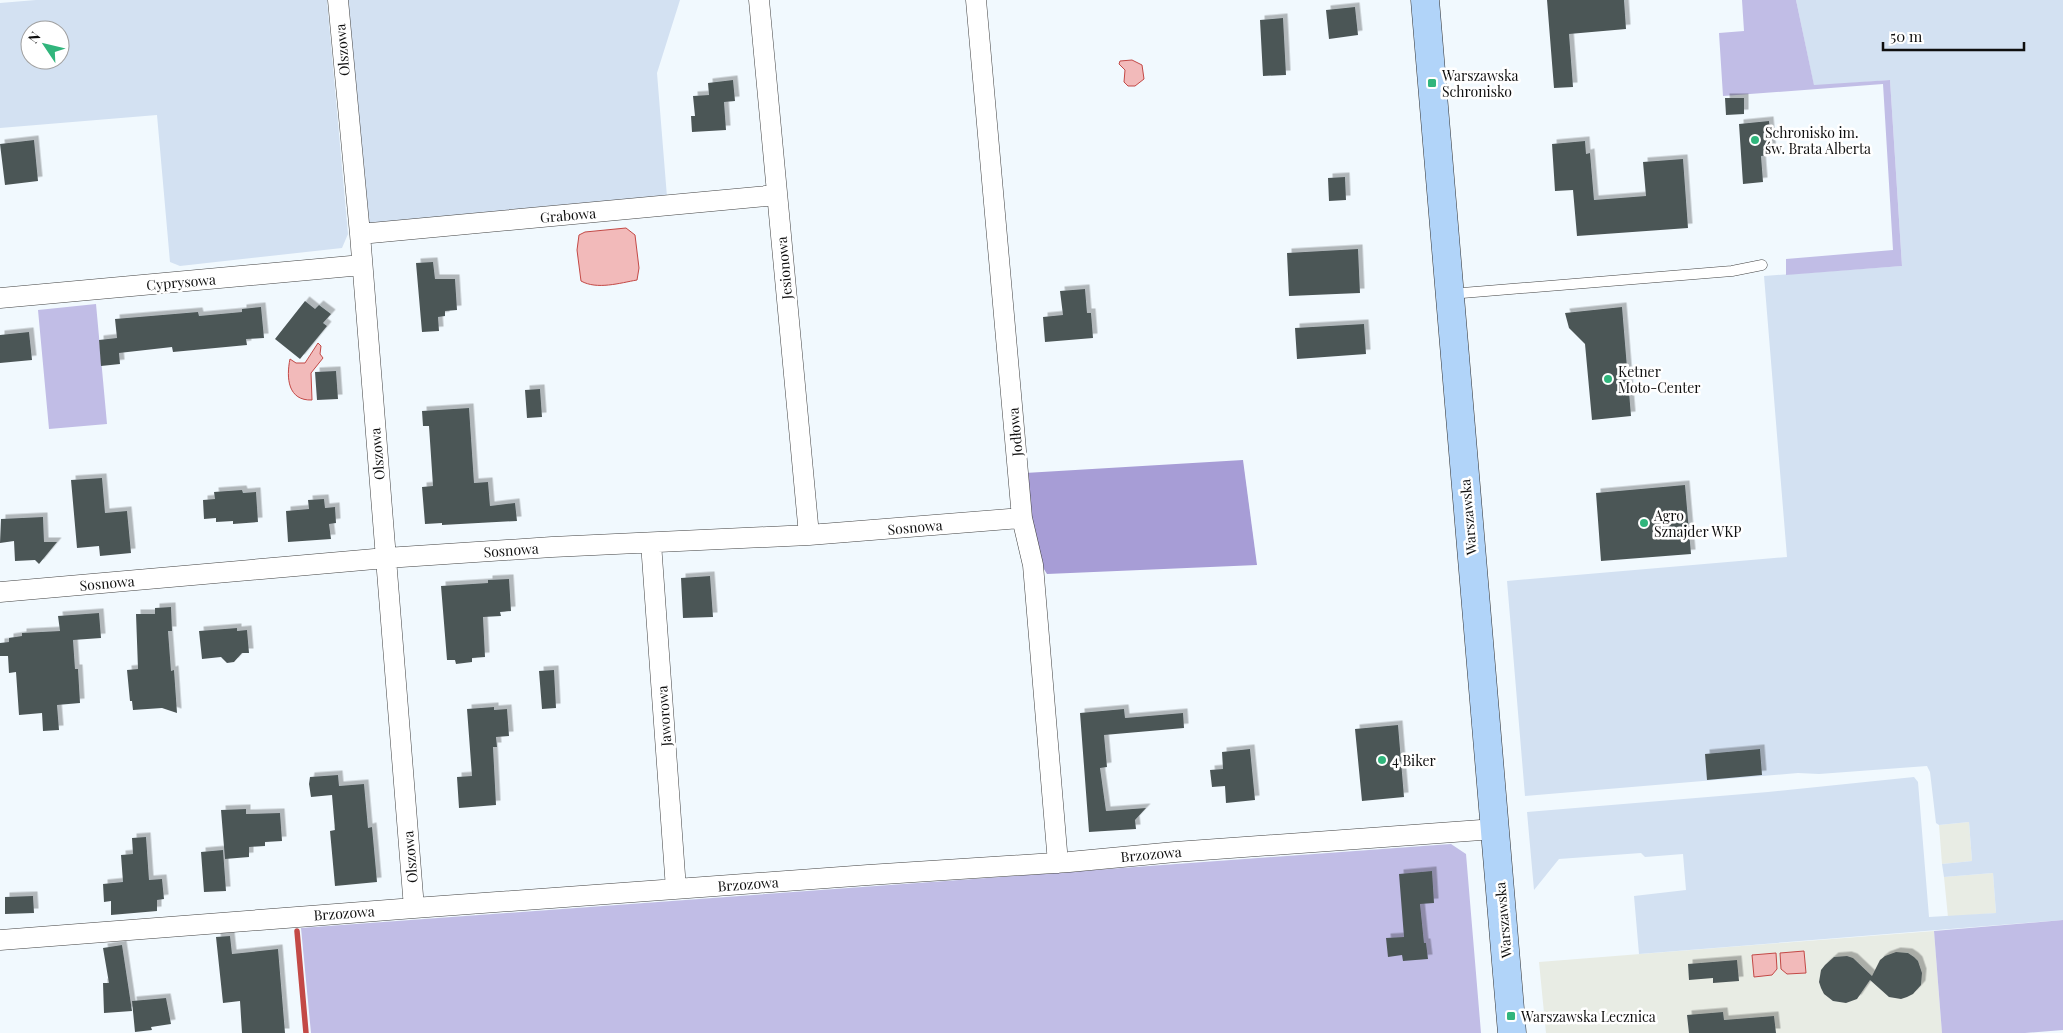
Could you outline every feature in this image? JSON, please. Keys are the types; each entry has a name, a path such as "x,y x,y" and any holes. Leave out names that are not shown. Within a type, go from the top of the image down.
{"main road":[{"name":"Warszawska","path":"1425,0 1512,1033"}],"street":[{"name":"Olszowa","path":"338,0 360,234 414,908"},
{"name":"Jesionowa","path":"759,0 808,535"},
{"name":"Jodłowa","path":"976,0 1022,518 1033,565 1058,863"},
{"name":"Grabowa","path":"360,234 777,195"},
{"name":"Cyprysowa","path":"0,298 362,265"},
{"name":"Sosnowa","path":"0,592 386,558 552,547 651,544 808,535 1022,518"},
{"name":"Jaworowa","path":"651,544 676,889"},
{"name":"Brzozowa","path":"0,940 868,874 1058,863 1175,852 1495,830"}],"lane":[{"path":"1450,294 1732,271 1762,265"}],"shaded area":[{"path":"36,0 327,0 348,234 342,248 180,266 170,262 157,115 0,128 0,3"},
{"path":"340,0 680,0 657,73 667,197 361,227"},
{"path":"1742,0 1796,0 1814,85 1890,80 1902,266 1786,275 1786,259 1893,250 1883,84 1723,96 1719,33 1744,31"},
{"path":"1796,0 2063,0 2063,920 1639,954 1634,896 1686,890 1683,854 1645,857 1641,853 1559,859 1534,890 1527,812 1768,792 1914,777 1918,782 1929,917 1996,913 1993,873 1944,877 1942,864 1972,861 1969,822 1939,825 1936,823 1930,772 1927,766 1819,774 1798,773 1525,796 1507,581 1787,557 1764,276 1902,266 1890,80 1814,86"},
{"path":"1132,60 1142,65 1144,79 1135,86 1128,86 1124,82 1125,70 1119,64 1120,61"},
{"path":"626,228 635,235 639,268 637,280 601,285 587,284 581,281 577,250 579,235 585,232"},
{"path":"96,304 107,424 49,429 38,310"},
{"path":"318,343 321,346 320,354 323,358 311,373 312,400 304,399 298,397 291,387 288,374 290,359 296,363 305,363"},
{"path":"1243,460 1257,565 1047,574 1035,555 1025,473"},
{"path":"1969,822 1972,861 1942,864 1939,825"},
{"path":"1451,844 1466,854 1481,1033 311,1033 301,928"},
{"path":"1993,873 1996,913 1948,917 1944,877"},
{"path":"2063,920 2063,1030 2025,1033 1942,1033 1934,931"},
{"path":"1934,931 1942,1033 1546,1033 1539,962"},
{"path":"1804,951 1806,973 1787,974 1781,969 1780,953"},
{"path":"1776,953 1777,969 1772,975 1754,977 1752,955"}],"building":[{"path":"1547,0 1624,0 1626,29 1569,34 1573,87 1554,88"},
{"path":"1355,7 1358,35 1329,39 1326,10"},
{"path":"1283,18 1286,75 1263,76 1260,20"},
{"path":"733,80 735,101 724,102 726,130 692,132 691,116 695,116 693,96 709,95 708,83"},
{"path":"1725,98 1744,98 1744,114 1726,115"},
{"name":"Schronisko im. św. Brata Alberta","path":"1769,121 1772,155 1761,156 1763,182 1743,184 1739,124"},
{"path":"34,140 38,181 5,185 0,144"},
{"path":"1585,141 1586,154 1590,153 1594,200 1646,196 1643,162 1683,159 1688,228 1577,236 1573,190 1555,191 1552,144"},
{"path":"1345,177 1346,200 1329,201 1328,178"},
{"path":"1358,249 1360,293 1289,296 1287,253"},
{"path":"433,262 435,279 455,279 457,310 445,311 445,316 438,317 439,331 422,332 416,263"},
{"path":"1085,289 1087,313 1091,313 1093,338 1045,342 1043,317 1063,315 1060,291"},
{"path":"305,301 315,309 319,305 331,314 323,323 327,326 300,359 275,339"},
{"path":"261,307 264,338 246,339 247,345 173,352 172,347 119,353 120,364 101,366 99,340 117,338 115,319 198,312 199,316 242,312 242,309"},
{"name":"Ketner Moto-Center","path":"1622,307 1631,416 1592,420 1585,344 1569,328 1565,313"},
{"path":"1364,324 1366,354 1297,359 1295,328"},
{"path":"29,332 32,360 0,363 0,335"},
{"path":"336,371 338,399 317,400 315,372"},
{"path":"540,389 542,417 527,418 525,390"},
{"path":"469,408 474,483 488,482 490,506 515,503 517,521 442,525 442,523 425,524 422,487 433,486 429,426 423,426 422,411"},
{"path":"102,478 105,513 127,511 131,553 100,556 99,546 77,548 71,480"},
{"name":"Agro Sznajder WKP","path":"1685,485 1691,554 1601,561 1596,493"},
{"path":"242,490 243,493 256,492 258,522 233,524 233,521 216,522 216,518 204,519 203,500 215,499 214,492"},
{"path":"324,499 325,508 335,507 336,523 329,524 331,539 288,542 286,511 309,509 308,500"},
{"path":"43,517 44,542 57,542 39,564 35,560 15,561 14,541 0,543 1,519"},
{"path":"710,576 713,617 683,618 681,578"},
{"path":"509,579 511,611 500,612 501,616 483,617 485,657 472,658 472,662 456,664 455,660 447,660 441,586 488,583 488,580"},
{"path":"171,607 172,631 168,631 171,671 174,670 177,713 162,708 133,710 132,701 130,701 127,670 138,669 136,614 155,614 155,608"},
{"path":"99,613 101,638 73,640 75,669 78,669 80,703 57,705 59,730 43,731 42,713 19,715 16,672 9,673 8,656 0,656 0,643 9,642 9,638 22,636 22,633 60,631 58,616"},
{"path":"237,628 237,631 247,630 249,653 242,653 234,662 227,663 221,657 202,659 199,631"},
{"path":"554,670 556,708 542,709 539,671"},
{"path":"494,707 494,710 507,709 509,736 496,737 497,747 493,747 496,805 459,808 457,777 472,776 467,709"},
{"path":"1124,709 1125,718 1183,713 1184,728 1104,735 1107,767 1100,768 1106,811 1146,808 1135,820 1136,829 1089,832 1080,713"},
{"path":"1398,725 1404,797 1362,801 1355,729"},
{"path":"1250,749 1255,800 1226,803 1225,786 1212,787 1210,770 1223,769 1222,752"},
{"path":"1760,749 1762,775 1707,780 1705,754"},
{"path":"338,775 339,786 364,784 368,828 372,827 377,882 335,886 330,831 335,830 332,795 311,797 309,784 310,777"},
{"path":"246,809 246,814 280,813 282,841 265,842 265,846 249,847 249,857 225,859 221,810"},
{"path":"146,837 149,880 162,879 164,899 157,900 157,911 111,915 111,901 104,902 103,884 123,882 121,855 133,854 132,838"},
{"path":"223,850 226,891 204,892 201,852"},
{"path":"1432,871 1434,903 1420,904 1424,943 1426,943 1428,959 1403,961 1402,955 1388,957 1386,938 1404,937 1399,874"},
{"path":"33,896 34,913 5,914 5,897"},
{"path":"230,936 232,954 278,949 285,1033 242,1033 240,1001 223,1003 216,937"},
{"path":"122,945 132,1011 104,1013 103,983 109,983 103,948"},
{"path":"1896,952 1908,953 1918,961 1922,973 1921,985 1913,994 1901,999 1889,997 1870,980 1857,999 1846,1003 1833,1001 1824,994 1819,982 1821,970 1834,957 1847,956 1853,958 1872,976 1880,960"},
{"path":"1737,960 1739,981 1713,983 1713,978 1689,980 1688,964"},
{"path":"166,998 171,1024 151,1027 152,1030 135,1032 132,1001"},
{"path":"1723,1012 1724,1020 1774,1016 1776,1033 1689,1033 1687,1015"}],"waterway":[{"path":"297,931 306,1033"}],"place":[{"name":"Warszawska Schronisko","path":"1432,83"},
{"name":"Schronisko im. św. Brata Alberta","path":"1755,140"},
{"name":"Ketner Moto-Center","path":"1608,379"},
{"name":"Agro Sznajder WKP","path":"1644,523"},
{"name":"4 Biker","path":"1382,760"},
{"name":"Warszawska Lecznica","path":"1511,1016"}]}
